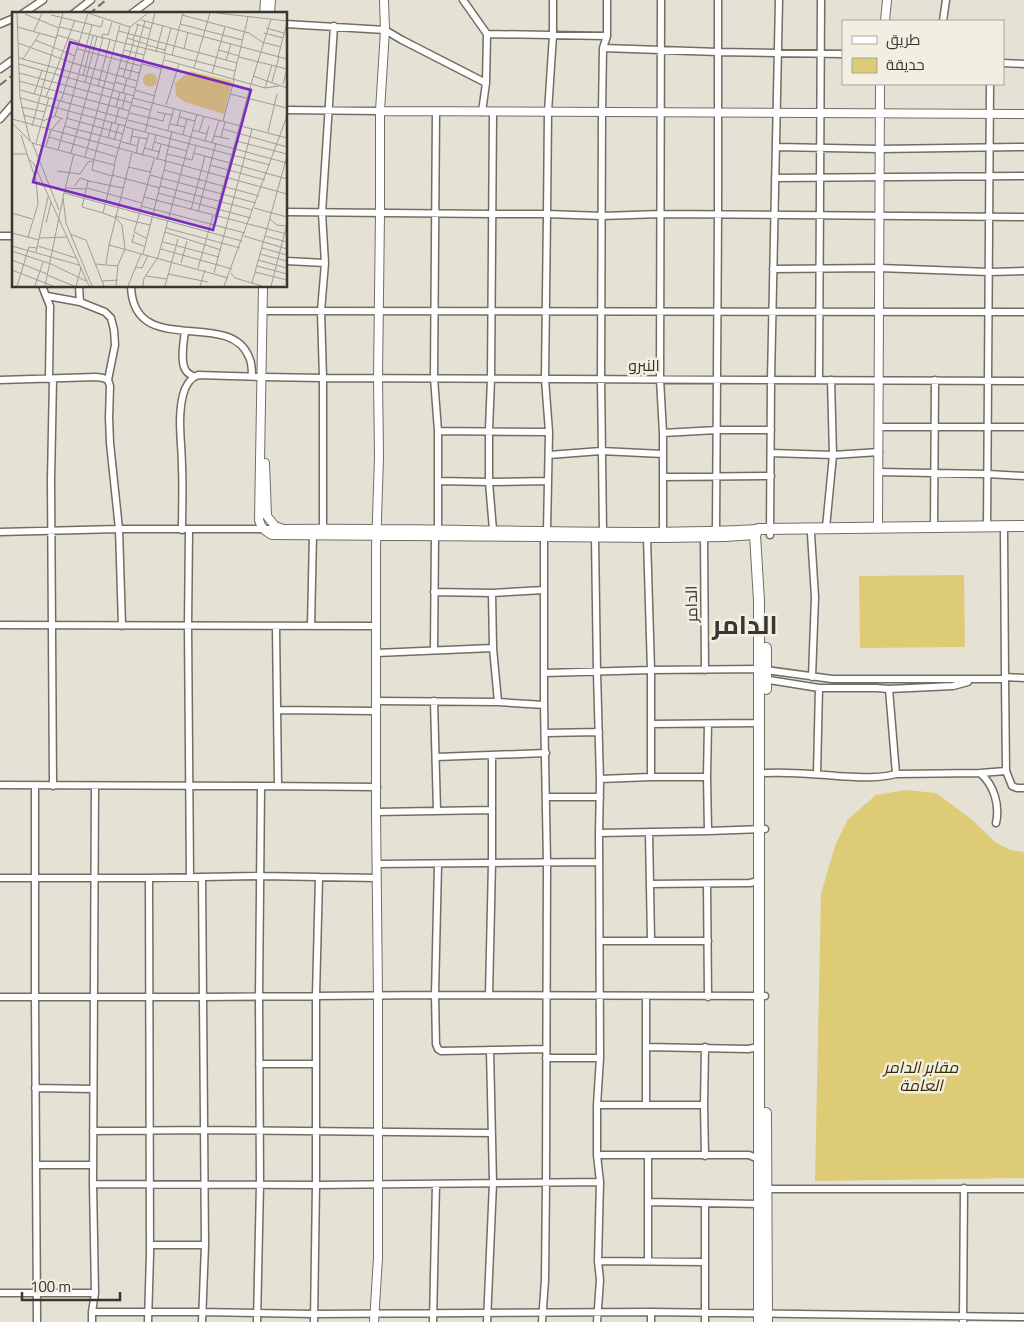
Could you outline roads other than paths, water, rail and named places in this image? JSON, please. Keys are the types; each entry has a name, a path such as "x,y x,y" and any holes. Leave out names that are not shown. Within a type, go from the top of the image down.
{"main road":[{"path":"763,532 826,528 1024,526"},
{"path":"763,532 812,534 1024,532"},
{"path":"763,532 759,601 766,773 759,881 762,996 759,1047 763,1162 766,1188 763,1317"},
{"path":"763,674 759,721 762,829 763,1162 758,1204 763,1317"}],"street":[{"path":"25,12 43,0"},
{"path":"76,12 91,0"},
{"path":"134,12 150,0"},
{"path":"374,1318 378,1258 376,532 379,457 380,111 385,30 384,0"},
{"path":"463,0 487,34 486,82 482,112"},
{"path":"542,1322 545,1280 547,862 544,590 549,455 545,379 548,112 553,35 553,0"},
{"path":"604,531 601,451 602,112 603,48 607,36 607,0"},
{"path":"661,0 660,379 663,433 663,532"},
{"path":"716,531 718,0"},
{"path":"763,532 771,476 772,312 779,0"},
{"path":"819,380 821,0"},
{"path":"885,20 887,0"},
{"path":"943,20 946,0"},
{"path":"0,24 12,19"},
{"path":"288,24 385,30 486,82"},
{"path":"323,529 321,311 325,263 322,213 334,26"},
{"path":"487,34 607,36"},
{"path":"603,48 842,54"},
{"path":"0,69 12,60"},
{"path":"1004,63 1024,64"},
{"path":"878,527 880,85"},
{"path":"987,527 990,85"},
{"path":"0,119 12,105"},
{"path":"288,110 1024,114"},
{"path":"434,650 438,481 438,431 434,378 436,111"},
{"path":"493,112 492,311 489,430 489,482 493,530"},
{"path":"776,147 880,149 1024,147"},
{"path":"775,178 1024,176"},
{"path":"288,212 1024,218"},
{"path":"288,260 325,263"},
{"path":"773,269 878,268 989,272 1024,271"},
{"path":"43,288 50,306 53,786"},
{"path":"79,288 80,302"},
{"path":"131,288 135,308 142,317 153,325 185,331 222,334 236,341 244,348 250,358 252,376"},
{"path":"263,288 266,513 268,520 272,524 283,529"},
{"path":"267,288 259,520 264,530 272,535 376,532 546,534 604,531 763,532"},
{"path":"47,296 80,302 105,312 111,318 114,330 115,345 108,380 110,386 110,434 119,529 122,626"},
{"path":"265,311 1024,312"},
{"path":"185,331 182,357 186,372 194,377 187,385 183,394 180,412 188,626 190,877"},
{"name":"النبرو","path":"194,377 198,375 323,378 1024,381"},
{"path":"0,380 102,378 108,380"},
{"path":"826,528 833,455 831,380"},
{"path":"934,527 935,380"},
{"path":"879,427 1024,427"},
{"path":"663,433 771,430"},
{"path":"438,431 549,432"},
{"path":"549,455 601,451 663,454"},
{"path":"771,453 833,455 879,452"},
{"path":"878,472 1024,476"},
{"path":"663,477 771,476"},
{"path":"438,481 548,481"},
{"path":"0,532 119,529 323,529 376,532"},
{"path":"436,532 493,530 595,538 704,538 763,532"},
{"path":"1004,532 1006,771 1014,788 1024,788"},
{"path":"812,534 816,597 812,677"},
{"path":"311,626 313,535"},
{"path":"595,538 600,779 600,1058 597,1105 597,1155 600,1182 598,1261 600,1280 597,1322"},
{"path":"647,538 651,670 651,777"},
{"name":"الدامر","path":"704,538 706,670"},
{"path":"434,592 492,593 544,590"},
{"path":"492,593 493,648 498,702"},
{"path":"0,625 376,626"},
{"path":"276,626 278,786"},
{"path":"376,653 493,648"},
{"path":"544,673 706,670 788,674 850,680 1024,678"},
{"path":"763,674 819,688 844,689 953,686 979,679"},
{"path":"817,774 819,688"},
{"path":"889,689 896,774"},
{"path":"376,701 498,702 544,705"},
{"path":"434,701 437,811"},
{"path":"277,710 376,710"},
{"path":"651,724 756,723 759,721"},
{"path":"708,724 708,831"},
{"path":"545,733 599,732"},
{"path":"436,757 546,753"},
{"path":"489,996 492,755"},
{"path":"766,773 883,777 896,774 1006,771"},
{"path":"980,773 988,780 994,791 998,810 996,823"},
{"path":"600,779 707,777"},
{"path":"0,785 377,787"},
{"path":"35,786 37,1322"},
{"path":"92,1322 94,1294 93,996 95,786"},
{"path":"257,1322 260,1184 261,786"},
{"path":"546,797 600,797"},
{"path":"376,812 492,810"},
{"path":"599,833 762,829"},
{"path":"649,832 650,940"},
{"path":"377,864 599,862"},
{"path":"438,864 435,995 436,1044 438,1049 441,1051 546,1049"},
{"path":"0,878 260,876 377,878"},
{"path":"202,877 205,1184 202,1322"},
{"path":"314,1322 316,996 319,877"},
{"path":"148,1322 150,1245 149,878"},
{"path":"650,884 750,883 759,881"},
{"path":"707,884 708,997"},
{"path":"600,941 708,941"},
{"path":"646,996 646,1105"},
{"path":"0,997 762,996"},
{"path":"646,1047 748,1049 759,1047"},
{"path":"705,1048 704,1105 706,1156"},
{"path":"487,1322 492,1183 490,1050"},
{"path":"546,1058 600,1058"},
{"path":"259,1064 316,1064"},
{"path":"35,1088 93,1089"},
{"path":"597,1105 704,1105"},
{"path":"93,1131 204,1130 492,1133"},
{"path":"597,1155 749,1155 763,1162"},
{"path":"648,1156 648,1261"},
{"path":"36,1165 93,1165"},
{"path":"93,1184 378,1185 600,1182"},
{"path":"433,1322 436,1184"},
{"path":"766,1188 1024,1189"},
{"path":"963,1319 964,1188"},
{"path":"648,1202 758,1204"},
{"path":"705,1203 705,1322"},
{"path":"150,1245 205,1245"},
{"path":"598,1261 704,1262"},
{"path":"0,1293 94,1294"},
{"path":"92,1312 314,1314 374,1318 432,1313 542,1312 704,1312 763,1317 963,1319 1024,1317"},
{"path":"651,1312 651,1322"}],"railway":[{"path":"91,12 106,0"},
{"path":"0,85 12,76"}],"district":[{"name":"الدامر","path":"745,625"}],"park label":[{"name":"مقابر الدامر العامة","path":"921,1076"}]}
